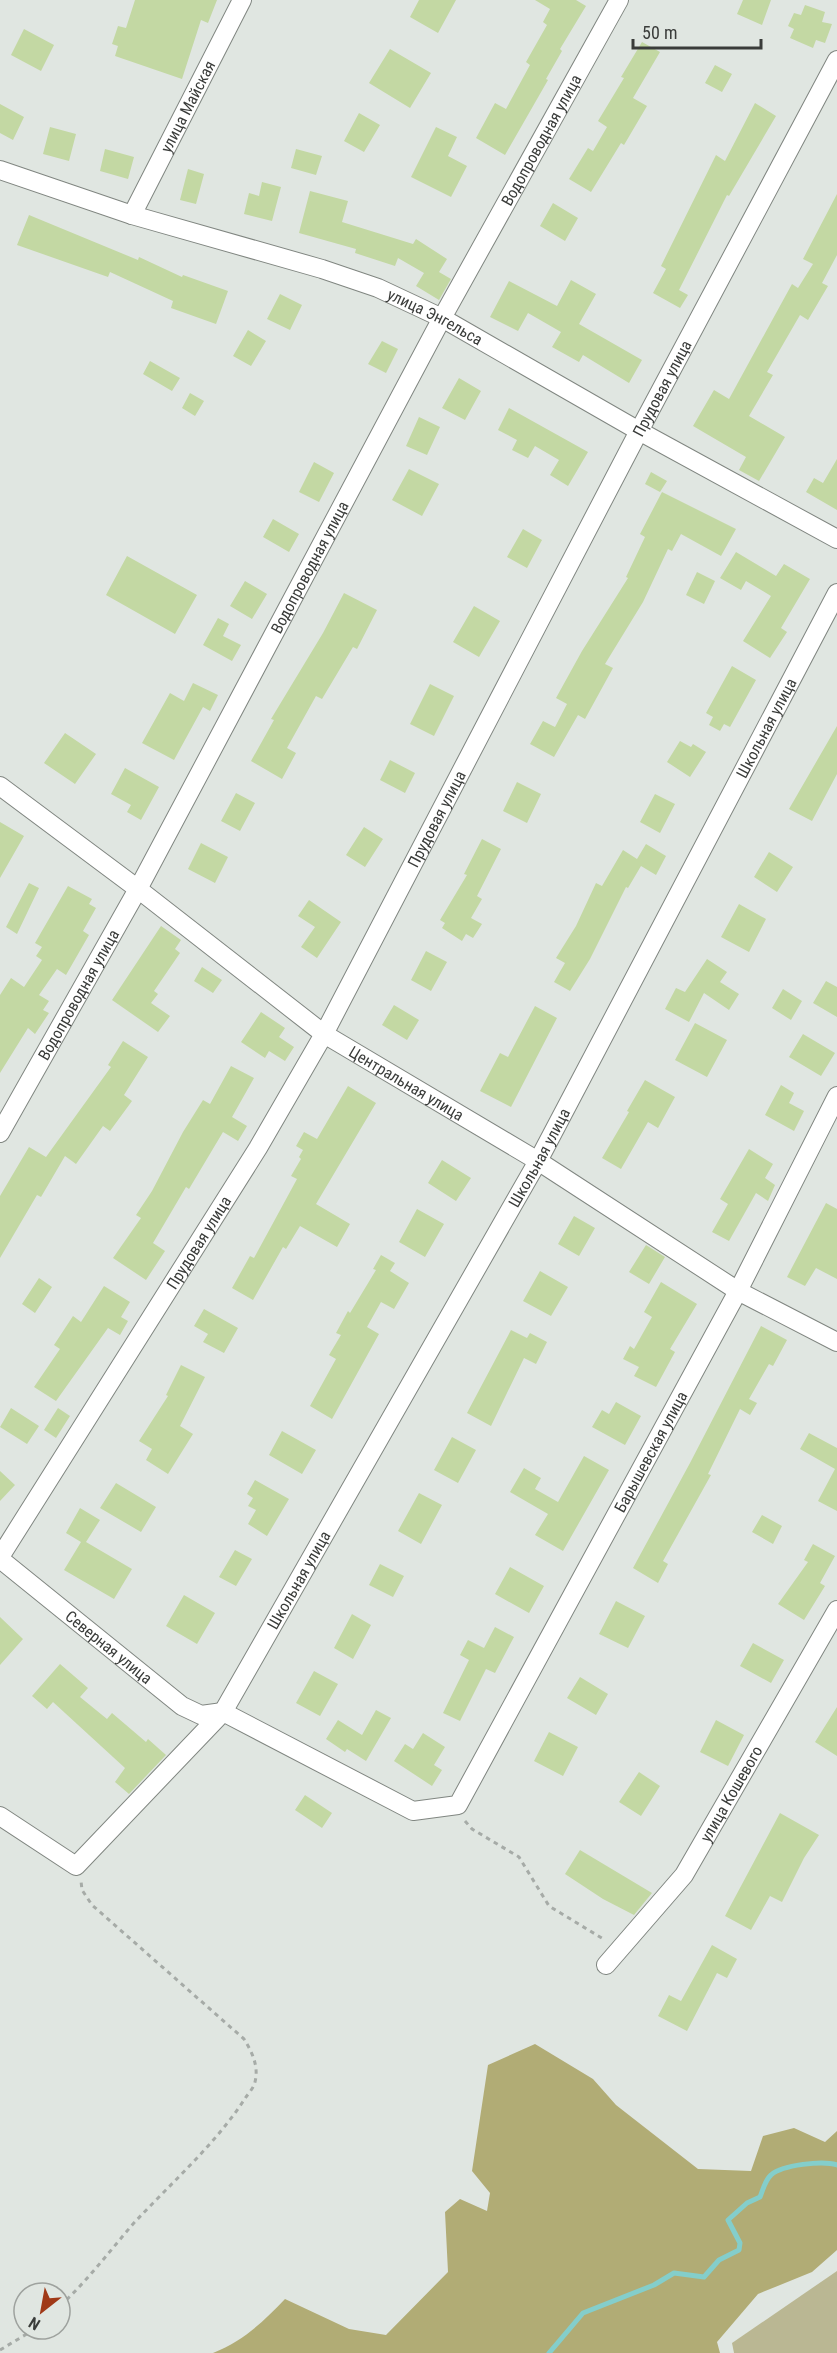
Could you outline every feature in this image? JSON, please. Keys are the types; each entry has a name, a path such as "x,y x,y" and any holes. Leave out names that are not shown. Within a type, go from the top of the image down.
{"street":[{"name":"улица Майская","path":"132,215 242,0"},
{"name":"Водопроводная улица","path":"0,1133 138,889 442,318 619,0"},
{"name":"Прудовая улица","path":"0,1558 258,1148 324,1034 639,431 837,60"},
{"name":"улица Энгельса","path":"0,170 132,215 322,269 378,288 442,318 639,431 837,539"},
{"name":"Школьная улица","path":"84,1857 223,1712 538,1161 837,592"},
{"name":"Центральная улица","path":"0,786 138,889 324,1034 538,1161 738,1291 837,1342"},
{"name":"Барышевская улица","path":"454,1806 738,1291 837,1096"},
{"name":"Северная улица","path":"0,1558 182,1706 201,1715 223,1712"},
{"name":"улица Кошевого","path":"606,1965 684,1875 836,1615"},
{"path":"223,1712 413,1811 454,1806"},
{"path":"0,1816 76,1866 84,1857"}],"path":[{"path":"454,1806 472,1829 519,1857 549,1906 594,1935 621,1948"},
{"path":"72,2295 219,2132 240,2107 255,2082 255,2057 244,2039 92,1905 82,1890 81,1881 86,1864 84,1857"},
{"path":"0,2350 15,2341"}],"shaded area":[{"path":"535,2044 593,2079 616,2105 698,2169 751,2171 763,2136 794,2128 825,2142 837,2131 837,2250 812,2272 758,2294 717,2342 720,2353 213,2353 252,2330 285,2299 349,2329 386,2335 448,2272 445,2212 460,2199 487,2211 490,2193 472,2171 488,2065"},
{"path":"837,2271 837,2353 734,2353 732,2343"}],"building":[{"path":"135,0 217,0 208,23 201,20 182,79 115,56 118,46 112,44 118,26 126,28"},
{"path":"419,0 456,0 438,33 410,17"},
{"path":"535,0 576,0 586,6 560,49 562,51 546,79 548,80 505,155 476,138 495,103 506,109 530,65 526,62 547,25 543,22 550,9"},
{"path":"743,0 771,0 762,25 737,14"},
{"path":"805,5 825,12 822,22 832,24 825,43 816,40 813,48 790,38 794,29 788,26 794,13 801,15"},
{"path":"24,29 54,45 41,71 11,55"},
{"path":"642,42 660,52 633,98 647,106 624,145 621,143 591,192 569,179 588,148 593,151 607,127 598,121"},
{"path":"390,49 431,73 410,108 369,83"},
{"path":"715,65 732,74 722,92 705,83"},
{"path":"755,103 776,116 729,196 727,195 679,290 688,295 680,308 653,293 666,269 661,266 716,155 725,161"},
{"path":"0,104 24,117 13,140 0,133"},
{"path":"359,113 380,125 364,152 344,141"},
{"path":"50,127 76,134 69,161 43,154"},
{"path":"436,127 457,137 448,156 467,166 451,197 411,177"},
{"path":"105,149 134,157 128,179 100,171"},
{"path":"296,149 322,156 316,175 291,168"},
{"path":"188,169 204,174 196,204 180,200"},
{"path":"262,182 281,187 272,221 244,214 249,193 259,196"},
{"path":"310,191 348,201 342,222 413,244 416,239 447,259 439,272 451,279 439,300 416,286 424,273 398,258 395,266 355,253 356,249 299,233"},
{"path":"837,194 837,255 822,283 828,286 808,320 800,315 767,372 773,375 749,416 785,437 759,481 739,470 746,457 693,426 714,390 729,399 792,284 798,288 813,264 803,259"},
{"path":"553,203 578,218 565,241 540,226"},
{"path":"29,215 138,260 139,257 182,277 183,275 228,291 216,324 171,308 173,301 110,272 108,277 17,245"},
{"path":"571,280 596,294 579,324 642,360 629,383 583,355 579,362 552,347 561,332 528,313 518,331 490,317 509,281 557,306"},
{"path":"280,294 302,305 290,330 267,319"},
{"path":"248,330 266,341 251,366 233,356"},
{"path":"382,341 398,349 386,373 368,364"},
{"path":"150,361 180,378 172,391 143,374"},
{"path":"459,378 481,391 465,420 442,408"},
{"path":"190,393 204,401 195,416 182,408"},
{"path":"509,408 588,452 568,486 550,475 559,460 535,446 528,458 512,450 517,440 498,430"},
{"path":"419,417 440,427 427,455 406,446"},
{"path":"837,459 837,510 806,492 814,478 823,483"},
{"path":"314,462 334,473 319,502 299,492"},
{"path":"409,469 439,484 422,516 392,500"},
{"path":"651,472 667,481 660,492 645,484"},
{"path":"662,492 736,529 721,556 681,534 672,551 668,549 643,602 605,664 613,668 585,719 578,715 554,757 530,744 543,721 555,727 567,704 556,698 582,651 628,578 626,577 645,537 640,534"},
{"path":"273,519 299,534 289,552 263,537"},
{"path":"523,529 542,540 527,568 507,557"},
{"path":"736,552 776,576 784,564 810,579 781,628 787,632 770,658 743,641 771,596 746,581 741,590 720,578"},
{"path":"127,556 197,595 175,634 106,595"},
{"path":"697,572 715,581 704,604 686,595"},
{"path":"245,581 267,594 252,619 230,606"},
{"path":"344,593 377,610 357,649 353,647 322,699 316,696 287,748 296,753 282,779 251,761 274,720 271,719 323,633"},
{"path":"474,606 500,621 479,657 453,642"},
{"path":"218,618 229,624 223,636 241,645 232,661 203,645"},
{"path":"732,666 756,680 730,727 724,724 720,731 709,725 713,717 706,713"},
{"path":"193,683 218,695 210,711 203,707 174,760 142,743 170,693 184,701"},
{"path":"430,684 454,696 434,736 410,724"},
{"path":"837,726 837,774 812,821 789,809"},
{"path":"65,733 96,754 75,784 44,763"},
{"path":"680,741 691,747 693,744 706,752 690,777 667,762"},
{"path":"390,760 415,773 405,793 380,780"},
{"path":"125,768 159,787 141,820 127,812 131,805 111,794"},
{"path":"517,782 541,794 527,823 503,811"},
{"path":"236,793 255,803 240,831 221,821"},
{"path":"655,794 675,804 660,833 640,822"},
{"path":"0,822 24,836 0,878"},
{"path":"364,827 383,839 365,867 346,855"},
{"path":"482,839 501,849 477,896 482,899 471,918 482,924 473,938 466,934 462,941 442,928 445,923 440,920 467,875 464,874"},
{"path":"201,843 228,857 215,883 188,869"},
{"path":"646,844 666,856 656,875 641,866 628,888 626,887 590,959 570,991 554,982 565,963 556,958 576,926 596,883 602,886 623,850 637,859"},
{"path":"769,852 793,867 777,892 754,877"},
{"path":"29,883 39,888 17,934 6,927"},
{"path":"68,886 92,899 89,904 96,908 83,931 89,935 66,975 57,969 39,995 49,1001 43,1010 49,1013 35,1034 28,1028 0,1073 0,995 11,978 24,987 42,960 36,956 42,947 35,943"},
{"path":"309,900 341,922 317,958 301,947 315,927 298,916"},
{"path":"739,904 766,919 749,952 721,937"},
{"path":"161,926 181,940 175,949 180,953 154,991 158,994 151,1003 170,1016 158,1032 112,1000"},
{"path":"426,951 447,962 431,991 411,980"},
{"path":"707,959 727,972 720,982 739,994 729,1010 704,993 689,1022 665,1009 676,988 685,992"},
{"path":"202,967 222,980 213,993 194,981"},
{"path":"826,981 837,987 837,1017 813,1003"},
{"path":"783,989 802,1001 791,1020 772,1008"},
{"path":"394,1005 419,1020 407,1040 382,1025"},
{"path":"535,1006 557,1018 511,1107 480,1091 500,1053 508,1057"},
{"path":"261,1012 285,1028 279,1037 294,1047 285,1061 269,1051 265,1058 241,1042"},
{"path":"695,1023 727,1040 707,1077 675,1060"},
{"path":"803,1034 835,1053 821,1076 789,1057"},
{"path":"123,1041 148,1057 124,1095 132,1101 110,1131 103,1126 76,1164 65,1156 41,1197 37,1195 0,1258 0,1196 29,1147 46,1157 111,1067 108,1065"},
{"path":"231,1066 254,1078 232,1117 247,1126 238,1141 223,1132 189,1189 186,1187 153,1243 165,1251 146,1280 113,1258 141,1218 136,1215 152,1191 183,1132 203,1100 210,1104"},
{"path":"645,1080 675,1097 658,1128 648,1122 621,1169 602,1158"},
{"path":"781,1085 794,1093 789,1103 804,1111 794,1131 765,1115"},
{"path":"348,1086 376,1103 316,1204 350,1224 337,1247 300,1226 286,1249 283,1247 253,1300 232,1288 250,1256 254,1258 297,1179 291,1176 301,1159 299,1157 303,1150 296,1146 304,1132 317,1139"},
{"path":"749,1149 773,1164 765,1178 775,1185 768,1201 756,1193 729,1241 712,1232 728,1204 720,1199"},
{"path":"442,1160 471,1178 456,1201 428,1183"},
{"path":"826,1203 837,1209 837,1279 816,1268 805,1286 787,1277"},
{"path":"417,1209 444,1224 425,1257 399,1242"},
{"path":"574,1216 595,1228 579,1256 558,1244"},
{"path":"646,1245 665,1257 649,1284 629,1272"},
{"path":"381,1255 395,1263 390,1271 409,1283 394,1309 381,1302 367,1327 379,1334 332,1419 310,1406 336,1359 329,1355 341,1335 336,1333 376,1270 373,1269"},
{"path":"540,1271 568,1287 551,1316 523,1301"},
{"path":"39,1278 52,1287 35,1313 22,1304"},
{"path":"661,1282 697,1304 670,1349 675,1352 656,1387 634,1376 639,1367 623,1359 630,1346 634,1349 652,1317 644,1312"},
{"path":"104,1286 130,1302 121,1317 128,1321 120,1335 108,1328 56,1401 34,1387 60,1349 54,1345 73,1316 81,1322"},
{"path":"204,1309 238,1328 224,1353 203,1342 208,1334 194,1326"},
{"path":"761,1326 787,1340 773,1366 769,1364 749,1399 757,1403 750,1415 740,1409 708,1474 711,1475 663,1561 668,1564 658,1583 633,1568"},
{"path":"511,1330 527,1338 530,1333 547,1342 536,1364 524,1358 491,1426 467,1413"},
{"path":"181,1365 205,1377 180,1426 193,1434 168,1474 146,1460 152,1449 139,1441 168,1396 166,1395"},
{"path":"616,1402 641,1416 625,1445 592,1427 602,1410 609,1414"},
{"path":"11,1408 39,1426 27,1444 0,1427"},
{"path":"58,1408 70,1416 56,1438 44,1430"},
{"path":"282,1431 316,1450 302,1474 269,1455"},
{"path":"809,1433 837,1448 837,1511 818,1501 835,1469 800,1449"},
{"path":"452,1437 476,1450 458,1483 434,1470"},
{"path":"584,1456 609,1470 563,1551 535,1535 548,1514 510,1492 524,1468 541,1478 535,1489 558,1502"},
{"path":"0,1471 15,1485 0,1501"},
{"path":"255,1480 289,1499 267,1536 248,1524 256,1510 248,1506 253,1498 247,1494"},
{"path":"116,1483 156,1507 141,1532 100,1508"},
{"path":"419,1493 442,1505 421,1544 398,1531"},
{"path":"80,1508 100,1520 86,1542 132,1569 114,1599 64,1570 81,1542 66,1533"},
{"path":"762,1515 782,1526 773,1544 752,1532"},
{"path":"813,1544 835,1556 820,1583 825,1586 804,1620 778,1604 808,1562 804,1560"},
{"path":"235,1550 252,1559 236,1586 219,1577"},
{"path":"380,1564 404,1576 393,1597 369,1585"},
{"path":"510,1567 544,1586 529,1613 495,1594"},
{"path":"184,1595 215,1613 197,1644 166,1626"},
{"path":"616,1601 645,1616 628,1648 599,1634"},
{"path":"352,1614 371,1625 353,1659 334,1648"},
{"path":"0,1617 23,1639 0,1665"},
{"path":"495,1627 514,1637 495,1673 486,1669 460,1721 443,1713 469,1660 460,1655 468,1640 484,1648"},
{"path":"753,1643 784,1660 771,1683 740,1666"},
{"path":"60,1664 88,1688 80,1697 107,1719 112,1713 146,1742 148,1739 166,1755 129,1794 115,1782 125,1768 53,1702 47,1709 32,1696"},
{"path":"314,1671 338,1684 320,1716 296,1703"},
{"path":"580,1677 608,1694 596,1715 567,1698"},
{"path":"837,1707 837,1756 815,1742"},
{"path":"376,1710 391,1718 366,1761 347,1749 345,1752 326,1739 338,1720 362,1735"},
{"path":"716,1720 744,1735 728,1766 700,1752"},
{"path":"549,1732 578,1747 563,1776 534,1761"},
{"path":"423,1733 445,1747 434,1765 442,1770 432,1786 394,1761 405,1744 413,1749"},
{"path":"639,1772 660,1786 641,1816 619,1802"},
{"path":"305,1795 332,1813 322,1828 295,1810"},
{"path":"780,1813 819,1835 804,1858 782,1902 770,1896 751,1930 725,1916"},
{"path":"580,1850 652,1893 634,1915 603,1899 565,1874"},
{"path":"712,1945 737,1959 727,1978 717,1973 687,2031 658,2016 669,1995 681,2001"}],"waterway":[{"path":"549,2353 583,2313 654,2285 674,2273 704,2277 719,2260 739,2250 740,2243 728,2220 747,2203 760,2197 766,2182 776,2171 803,2164 837,2165"}]}
